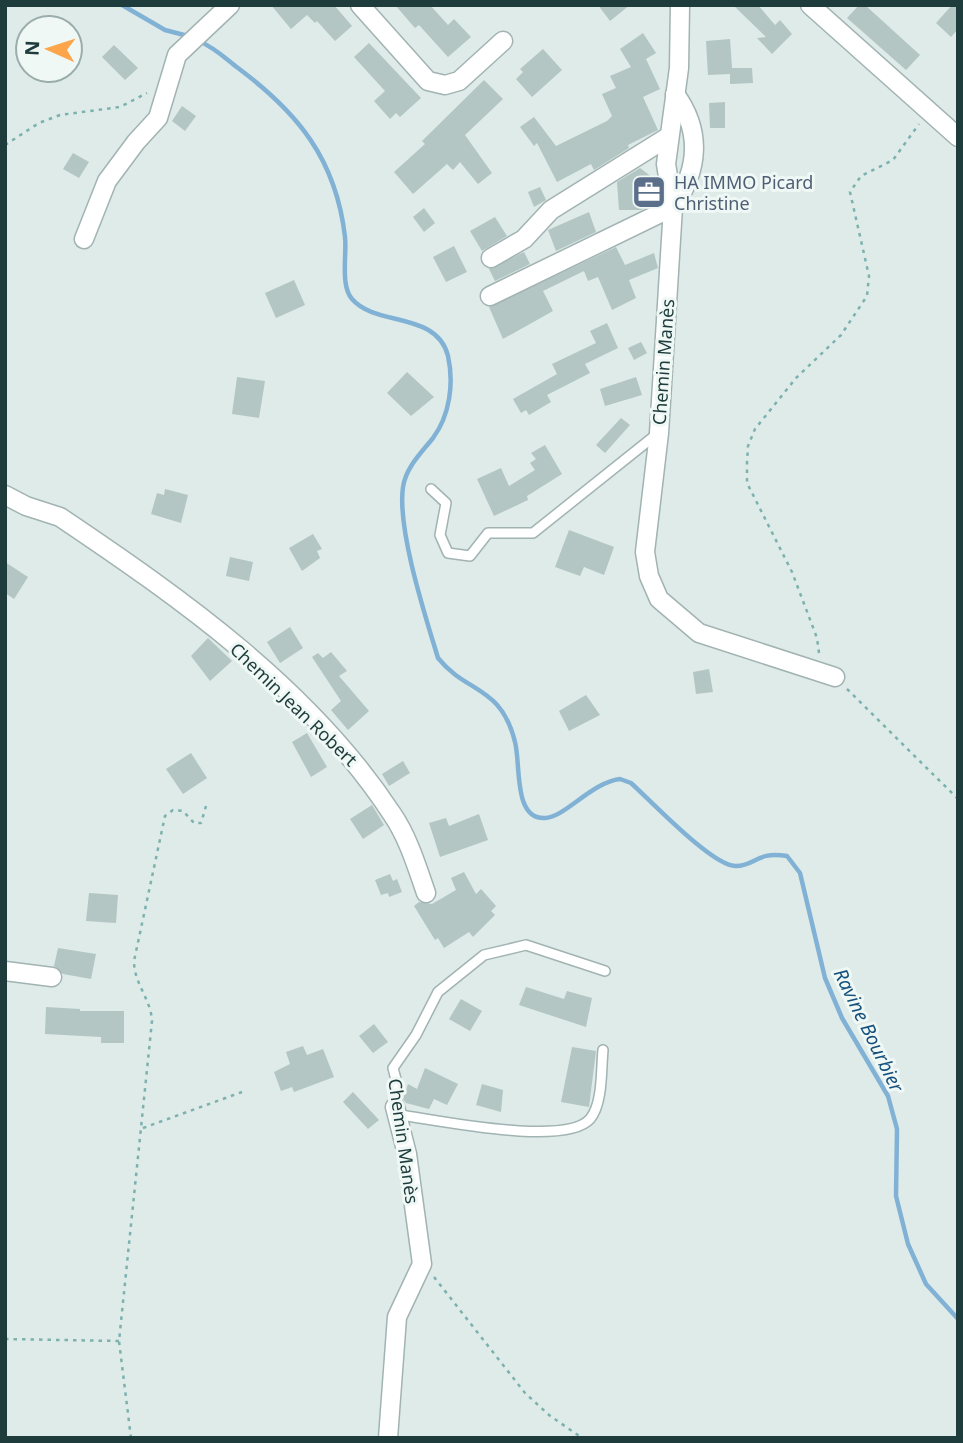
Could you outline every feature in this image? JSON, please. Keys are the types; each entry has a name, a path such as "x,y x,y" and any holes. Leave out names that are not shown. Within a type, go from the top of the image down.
{"street":[{"path":"84,239 107,181 158,118 166,84 177,55 230,5"},
{"path":"360,5 428,81 445,85 459,81 503,41"},
{"name":"Chemin Manès","path":"659,433 673,207 668,187 668,137 675,94 680,5"},
{"path":"810,5 943,119 958,137"},
{"path":"490,296 673,207 687,184 695,151 692,124 675,94"},
{"path":"491,258 524,239 551,210 668,137"},
{"path":"659,433 645,552 649,576 659,598 699,633 835,677"},
{"name":"Chemin Jean Robert","path":"5,495 26,506 60,517 251,657 351,757 394,816 426,892"},
{"path":"5,971 52,977"},
{"name":"Chemin Manès","path":"398,1111 422,1264"},
{"path":"388,1438 397,1318 422,1264"}],"lane":[{"name":"Chemin Manès","path":"431,489 446,503 440,536 448,553 470,556 488,533 533,533 659,433"},
{"name":"Chemin Manès","path":"398,1111 398,1087 393,1068 416,1035 438,992 484,955 526,945 605,971"},
{"path":"398,1111 532,1133 579,1126 590,1120 596,1110 603,1050"}],"path":[{"path":"5,145 39,123 60,115 120,107 166,84"},
{"path":"814,670 819,653 817,638 792,572 747,483 748,446 755,429 796,378 841,335 867,296 869,276 850,192 861,176 893,160 943,119"},
{"path":"835,677 958,799"},
{"path":"131,1438 120,1341 152,1010 138,982 134,961 164,816 173,810 183,811 194,823 201,823 206,806"},
{"path":"142,1128 242,1092"},
{"path":"422,1264 475,1327 524,1393 582,1438"},
{"path":"5,1339 120,1341"}],"building":[{"path":"271,5 334,5 352,26 335,41 317,21 315,23 307,15 291,29"},
{"path":"395,5 430,5 448,25 454,19 471,37 448,57 419,25 415,28"},
{"path":"598,5 630,5 610,21"},
{"path":"733,5 758,5 775,25 780,20 792,34 772,54 757,38 766,37"},
{"path":"859,5 865,5 920,55 906,70 847,18"},
{"path":"952,5 958,5 958,29 951,37 936,23"},
{"path":"643,33 656,53 646,59 660,89 643,97 658,130 628,145 629,148 594,170 591,164 557,182 537,143 534,146 520,127 534,117 556,146 607,121 612,116 602,94 616,88 610,76 631,67 620,49"},
{"path":"730,39 732,68 752,68 753,83 730,84 730,74 708,75 706,41"},
{"path":"369,43 421,98 400,117 396,113 390,119 374,101 385,91 354,57"},
{"path":"114,45 138,68 125,80 102,57"},
{"path":"543,49 562,70 532,97 516,79 523,72 520,69"},
{"path":"484,80 503,99 465,135 492,173 478,184 460,162 453,170 447,164 413,194 394,172 425,144 422,141"},
{"path":"725,102 725,128 710,128 709,103"},
{"path":"182,106 196,116 185,131 172,121"},
{"path":"73,153 89,162 79,178 63,169"},
{"path":"640,168 657,181 660,201 641,210 619,210 617,182"},
{"path":"540,187 546,200 534,207 528,192"},
{"path":"424,208 435,223 424,232 413,217"},
{"path":"589,212 596,232 556,251 548,230"},
{"path":"495,217 507,236 482,251 470,231"},
{"path":"454,246 467,272 446,282 433,257"},
{"path":"616,247 625,265 654,253 658,268 629,280 636,298 612,310 598,277 588,281 584,271 543,291 553,311 503,339 489,307"},
{"path":"524,252 530,264 495,281 489,269"},
{"path":"294,280 305,305 276,318 265,293"},
{"path":"607,323 618,348 585,364 590,373 547,395 551,402 529,415 526,410 521,413 513,399 557,374 552,364 596,343 590,331"},
{"path":"641,342 647,353 634,360 628,348"},
{"path":"407,372 434,397 411,416 387,393"},
{"path":"237,377 265,381 259,418 232,414"},
{"path":"636,377 642,395 605,406 600,389"},
{"path":"621,418 630,425 605,453 596,445"},
{"path":"545,445 562,474 527,496 528,500 494,516 477,479 501,468 509,486 535,470 530,463 536,459 531,453"},
{"path":"165,489 188,495 181,523 151,514 157,493 164,495"},
{"path":"569,530 614,547 604,575 584,567 580,576 555,567"},
{"path":"313,534 322,549 317,551 320,558 302,571 289,548"},
{"path":"230,557 253,562 249,581 226,576"},
{"path":"5,562 28,577 14,599 5,593"},
{"path":"290,627 303,648 280,663 267,642"},
{"path":"208,638 232,661 210,681 191,656"},
{"path":"331,652 347,671 339,676 369,711 348,730 331,710 341,701 312,657 318,653 323,658"},
{"path":"709,669 713,692 696,694 693,672"},
{"path":"586,695 600,715 569,731 559,711"},
{"path":"307,733 327,767 311,777 292,742"},
{"path":"191,753 207,778 183,794 166,769"},
{"path":"403,761 410,773 389,786 382,774"},
{"path":"372,805 384,825 363,839 350,819"},
{"path":"479,814 488,840 440,857 429,823 446,818 449,826"},
{"path":"464,872 476,894 481,889 496,906 491,911 495,915 473,937 469,932 444,948 438,938 435,940 414,906 419,902 432,904 456,890 451,878"},
{"path":"390,874 393,881 397,879 402,892 389,897 388,893 381,895 375,880"},
{"path":"89,893 118,895 116,923 86,921"},
{"path":"58,948 96,954 91,979 63,974 54,966"},
{"path":"526,987 564,999 567,991 592,998 586,1027 519,1005"},
{"path":"461,999 482,1011 470,1031 449,1019"},
{"path":"46,1007 80,1011 124,1011 124,1043 101,1043 101,1037 45,1034"},
{"path":"374,1024 388,1042 373,1053 359,1036"},
{"path":"303,1046 307,1055 323,1049 334,1077 294,1092 292,1087 281,1091 274,1072 290,1064 286,1052"},
{"path":"572,1047 596,1051 589,1107 561,1102"},
{"path":"425,1068 458,1084 447,1105 434,1099 429,1109 406,1103 403,1099 408,1084 417,1089"},
{"path":"482,1084 503,1090 501,1112 476,1105"},
{"path":"353,1092 379,1120 368,1129 343,1102"}],"waterway":[{"name":"Ravine Bourbier","path":"122,5 165,30 188,36"},
{"name":"Ravine Bourbier","path":"199,41 220,53 279,102 311,140 333,184 340,209 345,237 346,286 352,299 363,308 432,332 442,342 448,356 451,377 447,409 439,429 411,466 403,487 402,505 408,548 438,658 449,670 492,700 509,724 517,752 520,789 528,810 535,816 553,816 599,786 620,779 631,783 698,845 726,863 736,866 769,855 787,856 800,873 825,978 842,1018 888,1096 897,1129 896,1196 908,1244 926,1284 958,1319"}],"place":[{"name":"HA IMMO Picard Christine","path":"649,192"}]}
